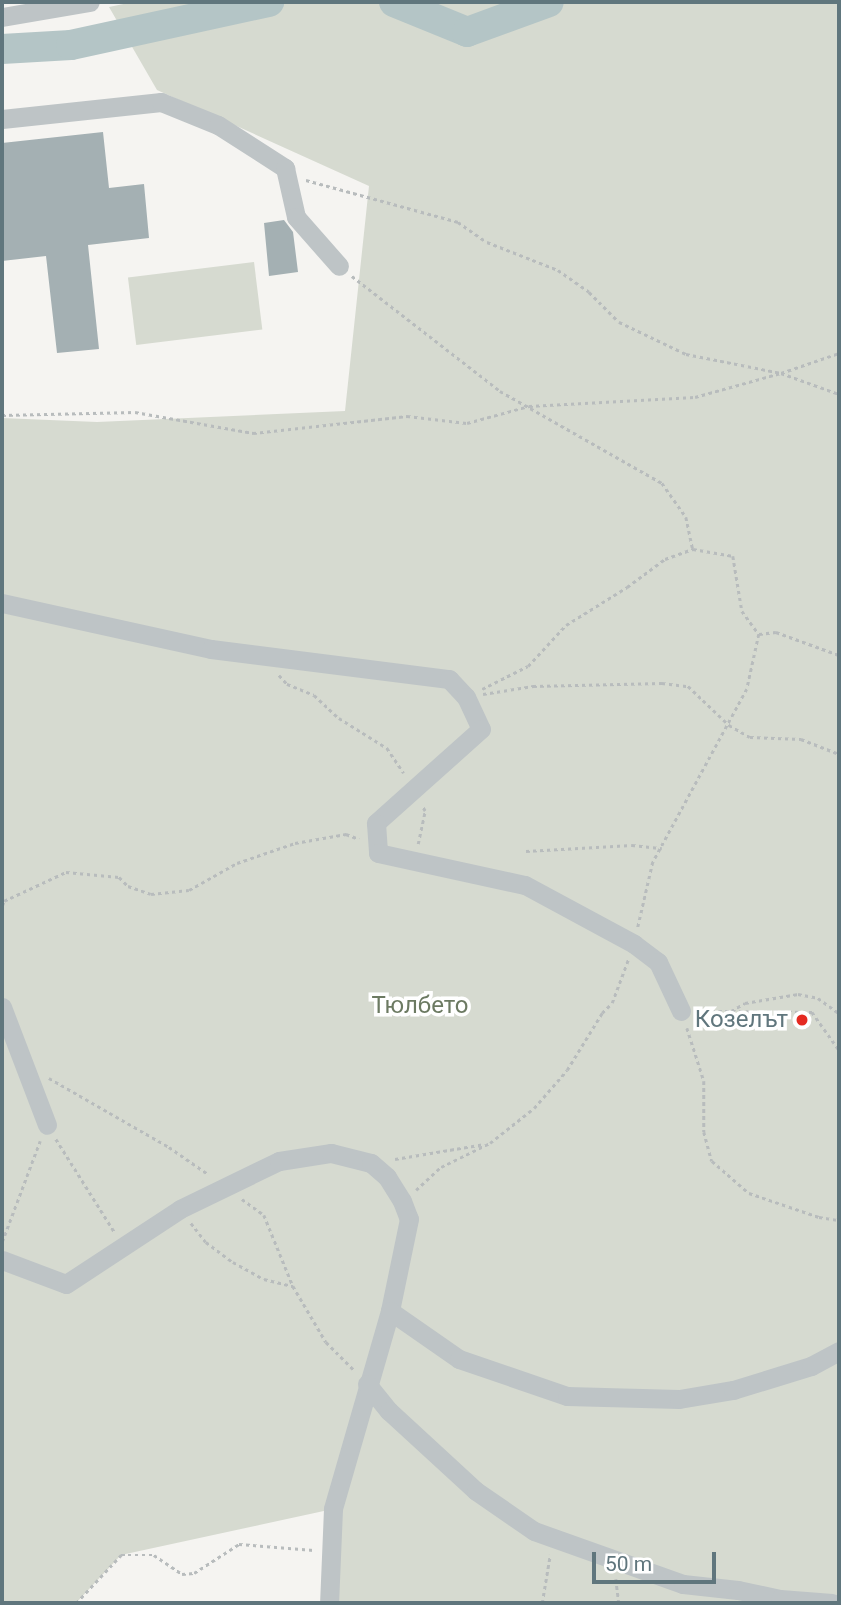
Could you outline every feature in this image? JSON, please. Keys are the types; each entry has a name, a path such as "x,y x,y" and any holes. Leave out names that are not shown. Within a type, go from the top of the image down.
{"street":[{"path":"2,17 90,2"},
{"path":"2,119 161,102 218,125 285,168 296,217 339,266"},
{"path":"2,603 211,649 449,679 466,696 481,729 376,824 378,853 525,886 634,944 658,962 681,1010"},
{"path":"2,1007 47,1125"},
{"path":"2,1260 66,1284 180,1209 279,1161 331,1153 371,1163 387,1177 402,1201 409,1219 390,1311 333,1509 329,1603"},
{"path":"390,1311 459,1359 567,1396 679,1399 733,1390 811,1366 839,1351"},
{"path":"367,1384 388,1411 476,1491 534,1531 683,1584 738,1590 780,1599 832,1603"}],"path":[{"path":"285,168 314,185 387,201 458,222 487,242 558,270 589,292 619,322 686,354 781,373 839,394"},
{"path":"339,266 500,391 604,453 662,483 686,517 693,549"},
{"path":"2,415 135,412 253,433 407,416 467,423 529,406 695,397 781,373 839,353"},
{"path":"402,1201 441,1167 490,1143 534,1108 567,1070 602,1013 612,1003 634,944 653,862 663,848 747,689 759,635 742,611 733,556 693,549 665,559 627,587 565,625 528,666 466,696"},
{"path":"759,635 776,632 839,655"},
{"path":"260,655 287,684 314,695 339,718 387,748 415,789 425,811 415,861"},
{"path":"466,696 533,686 662,683 688,687 729,726 750,737 801,739 839,754"},
{"path":"2,906 4,901 66,872 119,877 128,886 151,894 189,890 237,863 295,843 346,834 377,846"},
{"path":"526,851 632,845 663,848"},
{"path":"728,1012 745,1003 798,994 818,998 839,1013"},
{"path":"839,1050 812,1012 681,1010 704,1081 704,1132 712,1161 749,1193 820,1217 839,1220"},
{"path":"47,1077 169,1147 264,1215 293,1286 326,1342 367,1384"},
{"path":"2,1244 47,1125"},
{"path":"47,1125 124,1246"},
{"path":"371,1163 490,1143"},
{"path":"180,1209 206,1242 233,1262 264,1279 293,1286"},
{"path":"542,1603 552,1538"},
{"path":"76,1603 121,1555 154,1555 182,1574 194,1573 239,1544 332,1552"}],"green space":[{"name":"Тюлбето","path":"133,2 839,2 839,1603 329,1603 333,1509 121,1555 76,1603 2,1603 2,418 97,422 345,411 369,186 157,90 109,7"},
{"path":"254,262 262,329 136,345 128,277"}],"building":[{"path":"103,132 109,188 144,184 149,238 88,245 99,349 57,353 46,256 2,261 2,143"},
{"path":"284,220 293,232 298,272 269,276 264,223"}],"waterway":[{"path":"2,49 71,45 269,2"},
{"path":"394,2 467,32 549,2"}],"place":[{"name":"Козелът","path":"802,1020"}]}
